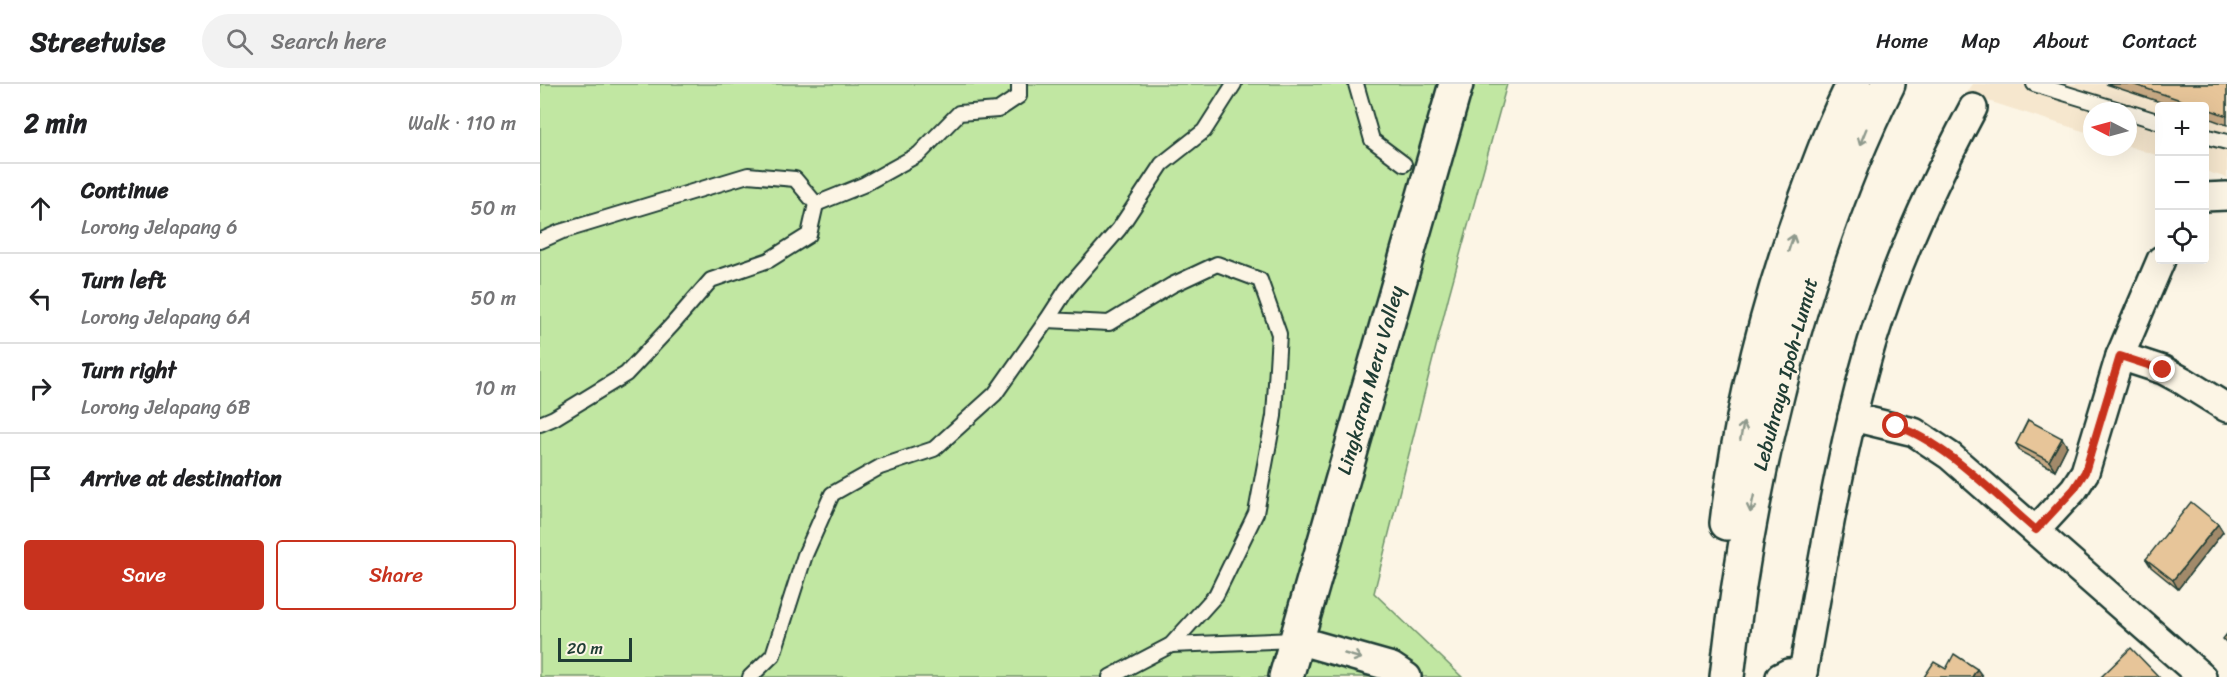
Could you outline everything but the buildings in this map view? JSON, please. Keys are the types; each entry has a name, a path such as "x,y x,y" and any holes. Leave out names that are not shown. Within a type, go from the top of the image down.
{"main road":[{"name":"Lingkaran Meru Valley","path":"1286,677 1456,84"},
{"name":"Lebuhraya Ipoh-Lumut","path":"1713,677 1716,614 1728,518 1754,371 1770,308 1791,242 1839,112 1854,84"},
{"name":"Lebuhraya Ipoh-Lumut","path":"1727,677 1749,521 1781,376 1837,200 1867,124 1888,84"}],"street":[{"path":"1797,675 1852,417 1872,342 1892,283 1943,164 1973,108"},
{"path":"2209,197 2227,196"},
{"path":"2036,530 2074,489 2085,472 2120,356 2159,264"},
{"path":"2120,356 2163,370 2186,381 2227,408"},
{"path":"1852,417 1914,432 1950,456 2202,677"},
{"path":"1297,640 1392,667 1407,677"}],"lane":[{"path":"816,204 863,185 920,154 959,113 998,110 1019,96 1019,84"},
{"path":"750,677 773,655 805,555 832,494 880,467 934,449 995,394 1067,289 1119,229 1162,164 1204,131 1234,84"},
{"path":"1356,84 1372,140 1404,164"},
{"path":"2034,84 2093,102"},
{"path":"2137,115 2155,120"},
{"path":"2209,136 2227,142"},
{"path":"540,242 560,231 748,175 795,179 816,204"},
{"path":"540,424 554,418 626,374 711,280 769,260 809,235 816,204"},
{"path":"1047,320 1109,323 1172,285 1217,264 1260,280 1279,334 1274,416 1256,513 1216,595 1172,645 1110,677"},
{"path":"1172,645 1297,640"}],"shaded area":[{"path":"1973,84 2227,84 2227,178 2209,172 2209,102 2155,102 2155,155 2137,149 2137,102 2083,102 2083,131 1966,94"}],"green space":[{"path":"540,84 1507,84 1449,295 1374,593 1462,677 540,677"}],"route":[{"path":"1896,426 1914,432 1950,456 2036,530 2074,489 2085,472 2120,356 2163,370"}]}
